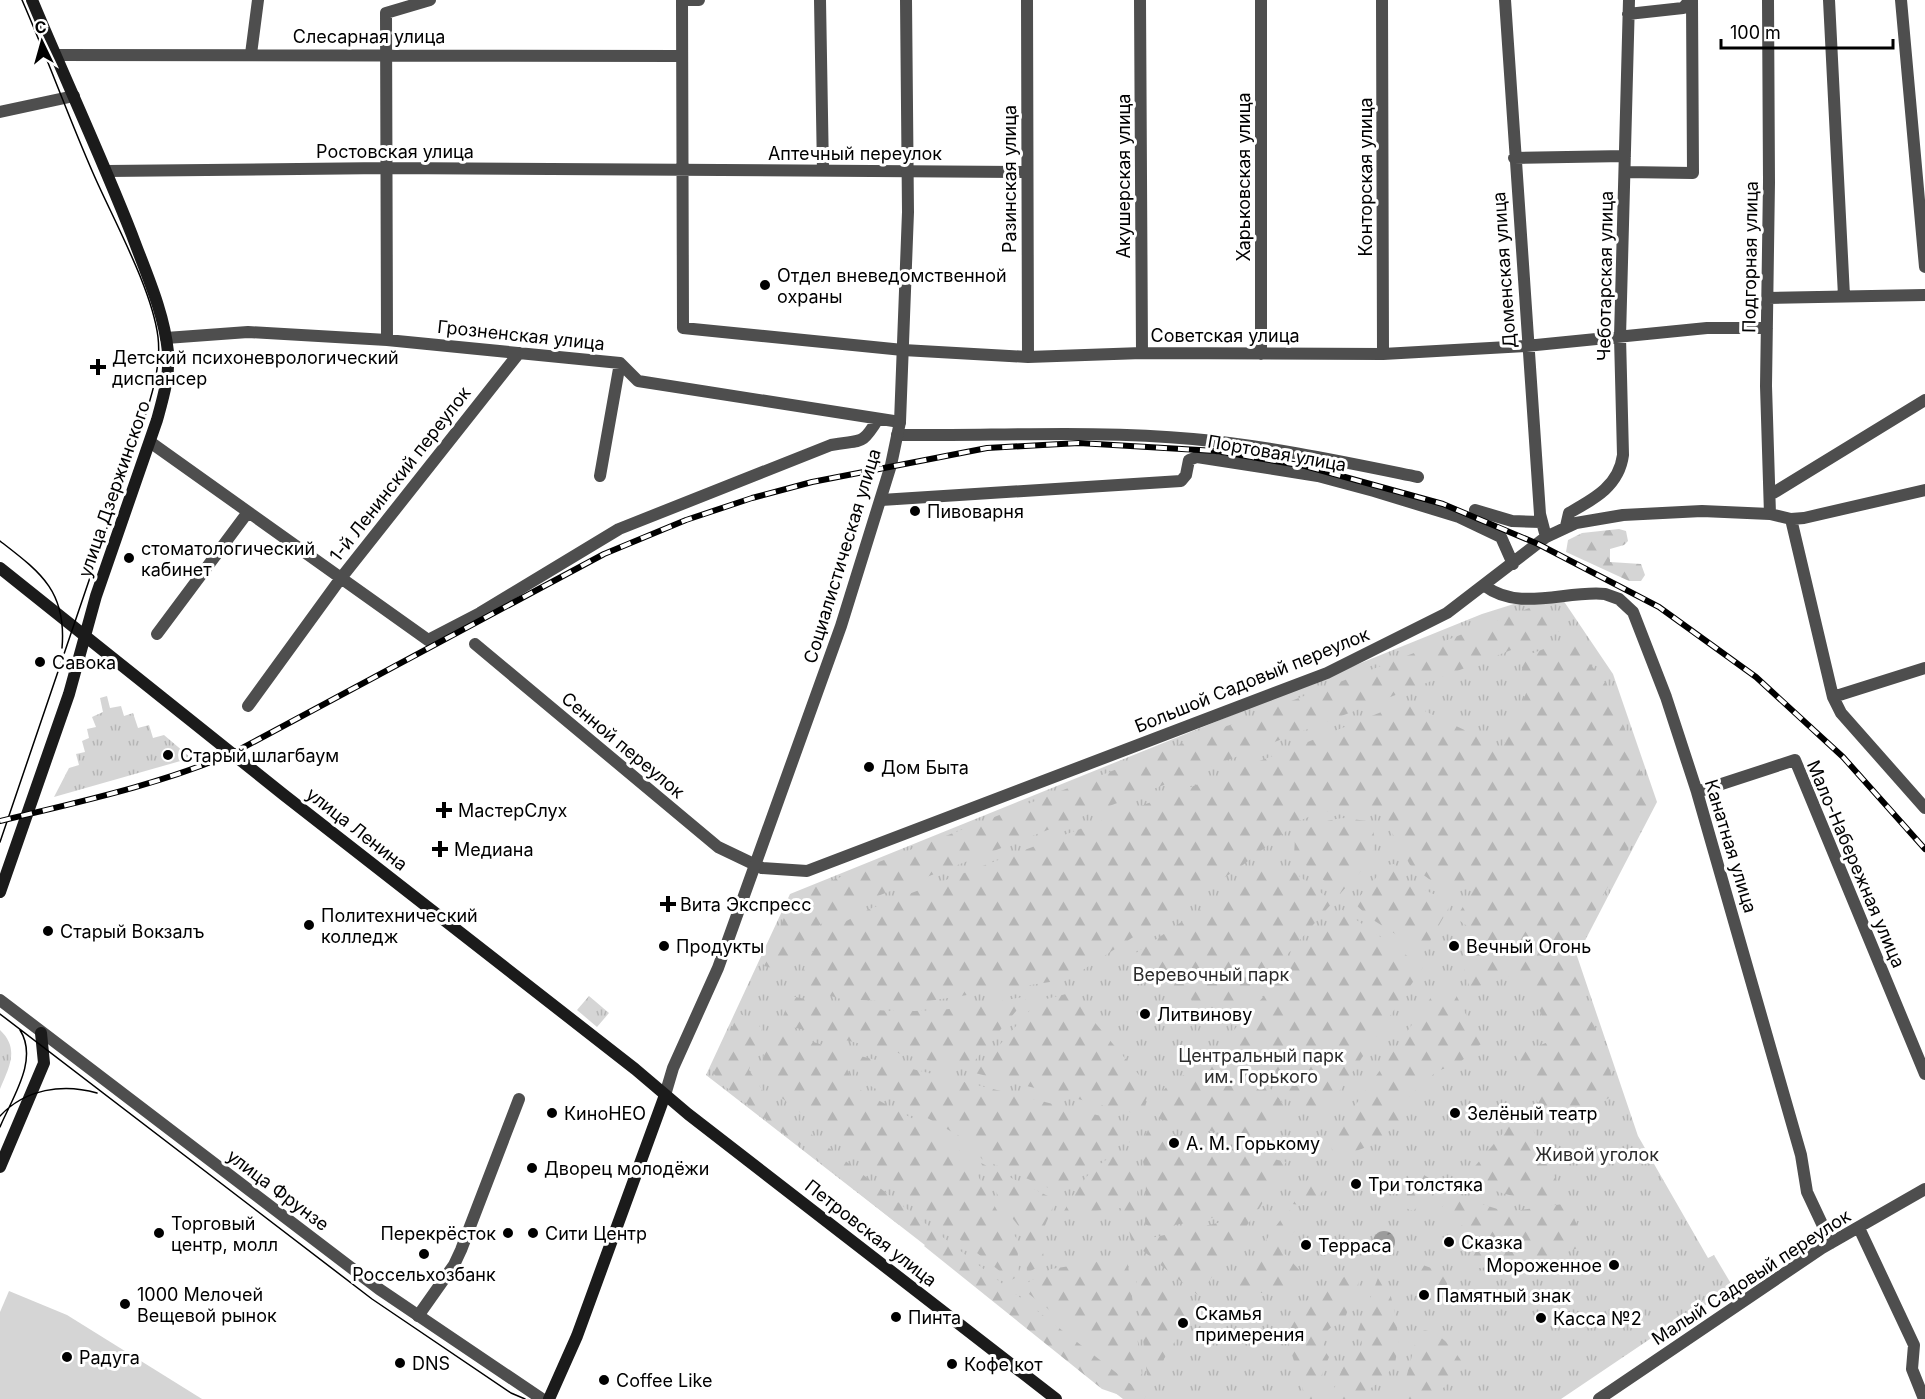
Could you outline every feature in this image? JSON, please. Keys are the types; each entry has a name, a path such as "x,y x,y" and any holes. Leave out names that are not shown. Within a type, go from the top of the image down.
{"main road":[{"name":"улица Дзержинского","path":"0,892 69,694 117,532 150,442 168,375 166,338 149,281 107,171 32,0"},
{"name":"улица Ленина","path":"0,568 665,1095"},
{"path":"0,1167 44,1062 41,1033"},
{"path":"549,1399 577,1336 665,1095"},
{"name":"Петровская улица","path":"665,1095 1056,1399"}],"street":[{"path":"251,54 258,0"},
{"path":"387,340 386,14 430,0"},
{"path":"682,170 682,0 699,0"},
{"path":"820,0 823,171"},
{"name":"Социалистическая улица","path":"665,1095 673,1068 718,968 841,626 881,500 900,422 907,171 906,0"},
{"name":"Разинская улица","path":"1027,0 1028,357"},
{"name":"Акушерская улица","path":"1140,0 1142,352"},
{"name":"Харьковская улица","path":"1261,0 1261,354"},
{"name":"Конторская улица","path":"1382,0 1383,354"},
{"name":"Доменская улица","path":"1505,0 1526,346 1541,522 1546,537"},
{"name":"Чеботарская улица","path":"1566,526 1566,516 1601,494 1614,478 1622,461 1620,336 1629,0"},
{"path":"1628,14 1683,8 1691,0"},
{"path":"1625,172 1693,173 1691,0"},
{"name":"Подгорная улица","path":"1768,0 1766,386 1770,514"},
{"path":"1829,0 1844,296"},
{"path":"1901,0 1925,267"},
{"name":"Слесарная улица","path":"55,55 682,56"},
{"path":"0,112 74,96"},
{"path":"1515,158 1625,156"},
{"name":"Ростовская улица","path":"107,171 386,168 682,170"},
{"name":"Аптечный переулок","path":"682,170 1027,172"},
{"name":"Советская улица","path":"682,170 683,328 903,350 1028,357 1142,352 1383,354 1526,346 1707,328 1767,328"},
{"path":"1768,298 1925,295"},
{"name":"Грозненская улица","path":"166,338 248,332 387,340 620,363 638,381 900,422"},
{"name":"1-й Ленинский переулок","path":"248,706 341,578 519,353"},
{"path":"600,476 620,363"},
{"path":"1770,495 1925,400"},
{"path":"150,442 428,640 480,613 619,529 831,445 861,441 866,438 878,419"},
{"name":"Портовая улица","path":"897,435 1095,435 1192,439 1291,453 1418,477"},
{"name":"Портовая улица","path":"881,500 1181,481 1186,475 1189,460 1197,457 1318,476 1459,517 1498,535 1504,542 1512,564"},
{"name":"Большой Садовый переулок","path":"753,866 796,872 824,866 1327,673 1447,613 1546,537 1566,526 1586,520 1623,515 1702,511 1770,514 1791,519 1925,490"},
{"path":"1475,510 1512,521 1541,522"},
{"path":"157,634 248,512"},
{"path":"1791,519 1833,697 1841,713 1925,808"},
{"name":"Канатная улица","path":"1485,586 1498,595 1513,598 1605,594 1628,606 1636,619 1666,697 1697,792 1798,1144 1807,1192 1831,1243"},
{"name":"Сенной переулок","path":"475,644 718,847 753,866"},
{"path":"1833,697 1925,668"},
{"name":"Мало-Набережная улица","path":"1697,792 1795,760 1925,1074"},
{"name":"улица Фрунзе","path":"0,1000 418,1316 542,1399"},
{"path":"418,1316 458,1258 519,1099"},
{"name":"Малый Садовый переулок","path":"1599,1399 1831,1243 1925,1189"},
{"path":"1859,1228 1914,1345 1912,1369 1924,1399"}],"green space":[{"path":"1619,529 1626,531 1628,541 1624,545 1610,549 1610,562 1641,564 1645,575 1641,581 1629,581 1566,552 1568,540 1582,533"},
{"name":"Центральный парк им. Горького","path":"1561,597 1613,674 1657,802 1577,956 1638,1136 1708,1258 1714,1255 1733,1287 1695,1312 1693,1310 1561,1399 1123,1399 706,1075 790,894 1482,614 1517,603"},
{"path":"1542,603 1563,630 870,899 819,926 803,943 785,971 764,966 788,908 802,892"},
{"path":"1570,639 1610,689 1652,803 1571,957 1618,1094 1548,1125 1516,1055 1553,1040 1522,972 1470,989 1464,968 1482,945 1474,931 1456,918 1475,887 1447,886 1429,879 1410,865 1382,815 1365,809 1318,813 1299,821 1239,868 1069,979 916,1003 841,999 797,986 810,956 824,937 843,923 872,908 1283,752 1406,702 1502,748 1527,691 1520,658"},
{"path":"107,696 110,708 121,706 124,716 133,713 138,728 149,725 153,738 164,735 191,758 54,797 69,768 79,765 76,754 85,752 82,741 89,738 87,729 96,727 92,717 103,712 100,698"},
{"path":"1342,818 1368,821 1375,842 1373,852 1362,870 1340,894 1294,855 1295,838 1317,824"},
{"path":"1394,864 1408,883 1452,902 1424,952 1370,918 1354,903 1387,865"},
{"name":"Веревочный парк","path":"1264,866 1286,866 1333,902 1227,1024 1130,957"},
{"path":"1341,909 1423,967 1320,1120 1314,1120 1302,1110 1275,1076 1240,1049 1234,1038 1234,1030"},
{"path":"1444,987 1453,989 1481,1044 1458,1064 1437,1071 1402,1103 1405,1115 1382,1137 1353,1151 1332,1150 1331,1140 1437,989"},
{"path":"1070,993 1150,1088 1141,1115 975,1073 1038,1001"},
{"path":"589,996 609,1013 597,1027 577,1010"},
{"path":"791,996 851,1007 906,1011 962,1008 1022,997 1026,999 967,1070 780,1024"},
{"path":"739,1013 762,1028 749,1070 770,1102 1146,1396 1144,1399 1131,1399 1102,1389 924,1246 928,1242 902,1221 899,1225 816,1159 819,1155 803,1142 799,1146 721,1083 714,1074 713,1066"},
{"path":"0,1030 10,1044 11,1058 0,1089"},
{"path":"778,1031 839,1050 853,1083 863,1092 919,1122 967,1156 999,1214 1017,1239 1019,1276 1011,1280 773,1091 764,1074 763,1060 767,1047"},
{"path":"852,1054 1137,1125 1130,1142 1099,1155 1060,1193 982,1159 961,1137 869,1085 856,1070"},
{"path":"1211,1064 1235,1067 1256,1077 1273,1091 1288,1111 1264,1141 1259,1142 1162,1120 1154,1115 1160,1095 1166,1088 1191,1071"},
{"path":"1520,1113 1526,1114 1558,1184 1558,1193 1535,1198 1510,1195 1465,1178"},
{"path":"1149,1128 1286,1162 1259,1209 1154,1229 1145,1224 1146,1177 1140,1146"},
{"path":"1115,1155 1128,1155 1136,1173 1136,1241 1132,1247 1127,1218 1123,1219 1121,1208 1062,1215 1090,1173"},
{"path":"981,1163 1056,1200 1040,1237 1045,1263 1027,1273 1025,1234 1005,1209"},
{"path":"1411,1167 1442,1186 1413,1211 1405,1208"},
{"path":"1312,1173 1324,1189 1311,1206 1292,1204"},
{"path":"1459,1197 1507,1212 1563,1204 1570,1208 1585,1245 1550,1259 1465,1270 1484,1238 1438,1212 1449,1198"},
{"path":"1288,1210 1306,1217 1290,1237 1276,1226"},
{"path":"1249,1216 1252,1218 1199,1296 1142,1250 1144,1243 1151,1238"},
{"path":"1271,1233 1288,1243 1283,1252 1301,1272 1285,1292 1237,1294 1231,1292"},
{"path":"1127,1257 1142,1375 1138,1379 1020,1287 1051,1269"},
{"path":"1137,1257 1197,1306 1152,1378 1147,1375 1134,1258"},
{"path":"1420,1264 1448,1274 1445,1288 1426,1302 1420,1300 1418,1270"},
{"path":"1356,1271 1363,1271 1343,1323 1332,1327 1325,1335 1324,1346 1329,1357 1312,1399 1306,1399 1287,1339 1291,1319 1304,1303 1326,1286"},
{"path":"1378,1278 1389,1288 1395,1314 1399,1342 1395,1363 1384,1379 1355,1399 1330,1399 1345,1362 1358,1354 1362,1345 1358,1330"},
{"name":"Радуга","path":"9,1291 67,1315 202,1399 0,1399 0,1312"},
{"path":"1425,1330 1442,1338 1455,1352 1462,1362 1458,1372 1433,1399 1394,1399 1405,1382 1418,1333"}],"water":[{"path":"1380,1231 1388,1231 1395,1238 1395,1246 1388,1253 1380,1253 1373,1246 1373,1238"}],"tram line":[{"path":"0,842 146,413 159,356 154,318 140,276 84,152 22,0"},
{"path":"0,541 39,573 55,597 60,612 62,648"},
{"path":"0,1014 372,1299 511,1393 525,1399"},
{"path":"0,1127 22,1079 25,1066 27,1054 20,1030"},
{"path":"0,1116 21,1100 45,1091 71,1089 97,1093"}],"railway":[{"path":"0,821 147,784 233,753 604,554 686,520 752,498 812,482 987,448 1079,443 1216,451 1305,466 1443,504 1538,544 1659,607 1756,677 1843,757 1925,849"}],"place":[{"name":"Отдел вневедомственной охраны","path":"765,285"},
{"name":"Детский психоневрологический диспансер","path":"98,367"},
{"name":"Пивоварня","path":"915,511"},
{"name":"стоматологический кабинет","path":"129,558"},
{"name":"Савока","path":"40,662"},
{"name":"Старый шлагбаум","path":"168,755"},
{"name":"Дом Быта","path":"869,767"},
{"name":"МастерСлух","path":"444,810"},
{"name":"Медиана","path":"440,849"},
{"name":"Вита Экспресс","path":"668,904"},
{"name":"Политехнический колледж","path":"309,925"},
{"name":"Старый Вокзалъ","path":"48,931"},
{"name":"Продукты","path":"664,946"},
{"name":"Вечный Огонь","path":"1454,946"},
{"name":"Литвинову","path":"1145,1014"},
{"name":"КиноНЕО","path":"552,1113"},
{"name":"Зелёный театр","path":"1455,1113"},
{"name":"А. М. Горькому","path":"1174,1143"},
{"name":"Дворец молодёжи","path":"532,1168"},
{"name":"Три толстяка","path":"1356,1184"},
{"name":"Торговый центр, молл","path":"159,1233"},
{"name":"Перекрёсток","path":"508,1233"},
{"name":"Сити Центр","path":"533,1233"},
{"name":"Сказка","path":"1449,1242"},
{"name":"Терраса","path":"1306,1245"},
{"name":"Россельхозбанк","path":"424,1254"},
{"name":"Мороженное","path":"1614,1265"},
{"name":"Памятный знак","path":"1424,1295"},
{"name":"1000 Мелочей Вещевой рынок","path":"125,1304"},
{"name":"Пинта","path":"896,1317"},
{"name":"Касса №2","path":"1541,1318"},
{"name":"Скамья примерения","path":"1183,1323"},
{"name":"Радуга","path":"67,1357"},
{"name":"DNS","path":"400,1363"},
{"name":"Кофе кот","path":"952,1364"},
{"name":"Coffee Like","path":"604,1380"}],"park label":[{"name":"Живой уголок","path":"1597,1154"}]}
